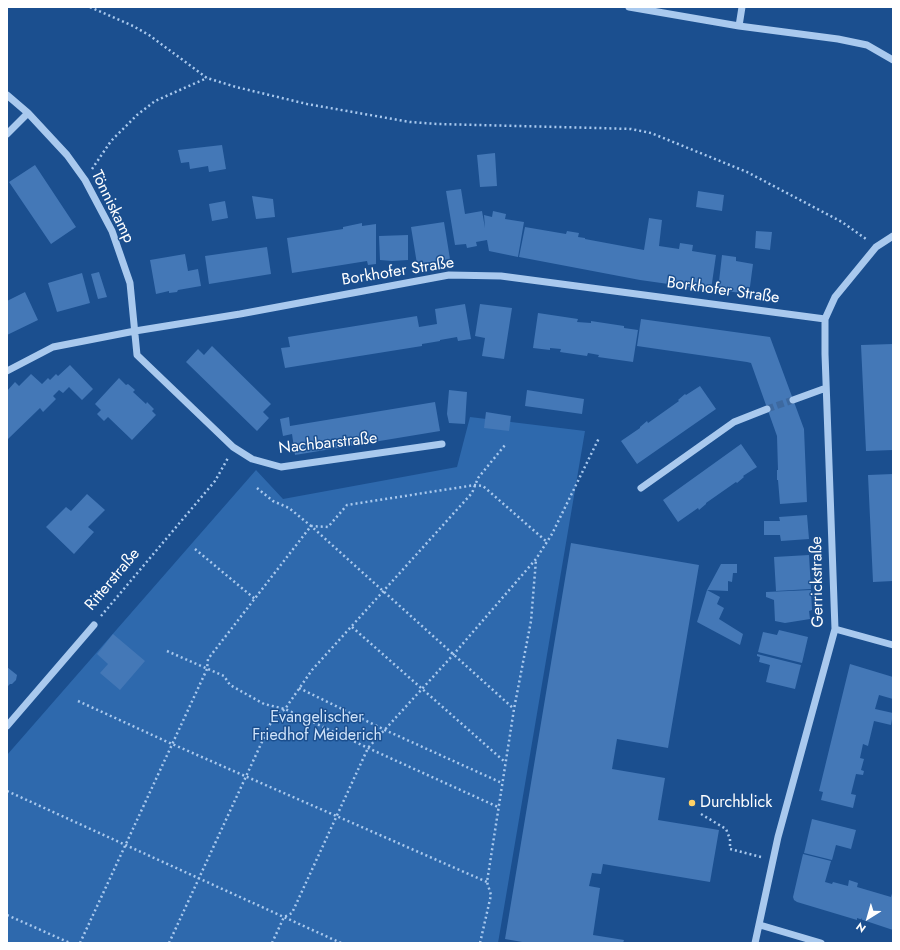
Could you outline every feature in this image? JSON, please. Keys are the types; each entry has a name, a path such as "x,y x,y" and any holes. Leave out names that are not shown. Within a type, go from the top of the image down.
{"street":[{"path":"629,7 739,26 867,44 893,60"},
{"path":"739,26 742,7"},
{"name":"Tönniskamp","path":"7,95 28,113 68,155 85,180 112,231 130,283 135,331"},
{"path":"7,134 28,113"},
{"name":"Gerrickstraße","path":"756,943 778,837 834,629 825,319 835,297 876,247 893,236"},
{"name":"Borkhofer Straße","path":"7,371 53,347 449,275 501,276 825,319"},
{"name":"Nachbarstraße","path":"135,331 137,355 233,447 252,459 281,467 442,444"},
{"path":"793,400 826,388"},
{"path":"641,488 734,422 767,409"},
{"name":"Ritterstraße","path":"7,726 94,625"},
{"path":"834,629 893,644"},
{"path":"760,925 821,943"}],"path":[{"path":"90,7 133,26 149,35 207,78 307,104 410,122 487,126 631,129 651,132 747,172 842,222 876,247"},
{"path":"85,180 111,142 137,115 155,101 207,78"},
{"path":"272,943 284,917 292,913 368,748 536,559 547,542 599,438"},
{"path":"169,943 273,718 285,709 312,670 472,493 478,478 505,445"},
{"name":"Ritterstraße","path":"94,625 215,481 233,447"},
{"path":"311,526 328,527 347,505 475,485 483,486 547,542"},
{"path":"257,488 273,501 289,508 311,526 514,709"},
{"path":"80,943 207,669 208,659 311,526"},
{"path":"195,549 255,599"},
{"path":"480,943 491,895 487,882 498,807 514,709 531,621 536,559"},
{"path":"352,626 506,762"},
{"path":"168,651 224,676 230,685 264,704 285,709 498,807"},
{"path":"299,688 385,730 502,783"},
{"path":"78,701 172,744 487,882"},
{"path":"7,790 341,943"},
{"path":"701,814 726,829 730,839 730,849 773,860"},
{"path":"7,915 70,943"}],"green space":[{"name":"Evangelischer Friedhof Meiderich","path":"470,417 585,431 498,943 7,943 7,755 256,470 283,499 457,467"}],"building":[{"path":"222,145 226,169 209,172 208,166 190,169 189,162 181,163 178,150"},
{"path":"495,153 497,186 480,187 477,155"},
{"path":"35,165 76,227 51,244 9,182"},
{"path":"461,189 465,214 482,211 485,228 484,215 492,217 493,211 506,214 505,219 524,222 518,257 489,251 487,240 476,242 477,246 467,248 466,244 455,245 446,191"},
{"path":"698,191 724,195 722,211 696,207"},
{"path":"252,196 273,199 275,217 256,219"},
{"path":"225,201 228,218 212,221 209,204"},
{"path":"649,218 662,220 659,246 679,249 680,243 693,245 692,251 716,255 711,290 640,280 519,257 525,227 566,234 567,231 579,233 578,237 585,239 644,250"},
{"path":"444,222 450,259 417,264 411,227"},
{"path":"362,223 362,226 376,224 376,264 368,265 367,261 292,273 287,238 343,229 343,227"},
{"path":"756,231 772,232 770,250 755,248"},
{"path":"408,235 408,260 380,260 379,236"},
{"path":"267,247 271,274 209,284 205,256"},
{"path":"185,254 188,271 198,269 201,286 178,290 177,292 169,293 169,291 156,294 150,260"},
{"path":"722,255 736,257 736,261 753,264 749,294 718,290"},
{"path":"99,272 107,297 98,299 91,274"},
{"path":"82,273 90,303 57,312 48,283"},
{"path":"25,292 38,320 7,335 7,301"},
{"path":"465,304 471,339 458,341 457,337 422,344 422,346 285,368 281,348 290,347 288,337 417,316 419,327 437,324 435,309"},
{"path":"480,304 512,308 504,359 482,356 485,338 475,336"},
{"path":"538,313 578,319 577,322 591,323 591,321 624,326 624,328 638,330 633,362 598,357 599,355 588,353 587,356 560,352 561,349 550,348 550,350 533,348"},
{"path":"641,319 770,337 804,429 807,502 780,504 777,480 777,436 751,363 637,346"},
{"path":"893,344 893,450 866,451 861,345"},
{"path":"212,346 271,404 263,412 269,418 257,431 186,362 198,349 204,355"},
{"path":"70,365 93,389 82,400 69,387 63,393 59,390 53,396 56,399 43,412 40,408 7,440 7,391 15,382 19,386 31,374 42,384 48,378 50,380 56,374 58,376"},
{"path":"119,378 126,385 128,384 135,390 133,392 154,409 152,411 156,415 132,440 108,417 104,421 97,414 101,410 95,404"},
{"path":"700,386 716,409 637,464 621,441 640,428 647,421 648,423 679,401 678,400 685,394 686,395"},
{"path":"449,390 467,392 465,424 449,423 447,414"},
{"path":"527,390 584,399 582,414 525,406"},
{"path":"435,402 440,431 295,455 292,434 283,436 280,419 289,417 290,426"},
{"path":"486,412 511,416 509,431 484,428"},
{"path":"741,444 757,467 743,476 744,477 737,483 736,482 706,503 699,510 698,508 678,522 663,500"},
{"path":"893,474 893,581 873,582 868,475"},
{"path":"87,494 105,510 88,527 94,532 74,554 46,527 66,507 71,511"},
{"path":"807,515 809,539 781,541 780,535 764,535 764,521 780,521 779,517"},
{"path":"571,543 699,565 668,748 617,739 612,769 665,778 658,820 719,830 710,882 603,864 601,874 592,873 589,886 600,888 593,935 624,940 623,943 528,943 505,939"},
{"path":"809,555 811,589 776,591 774,557"},
{"path":"721,564 737,564 737,573 733,573 732,582 728,581 728,591 707,590"},
{"path":"707,590 720,597 717,604 724,608 719,619 743,634 740,645 697,622"},
{"path":"811,590 812,610 809,611 810,619 785,623 775,621 774,600 766,597 766,592"},
{"path":"779,630 808,637 802,663 758,652 763,632 777,635"},
{"path":"113,634 145,661 120,690 100,673 108,664 97,654"},
{"path":"757,654 801,665 795,689 766,682 770,665 759,662 760,657 757,656"},
{"path":"850,664 893,677 893,699 879,695 875,709 893,713 891,725 874,721 868,746 863,744 860,758 864,759 861,770 864,771 863,775 856,774 851,794 856,795 853,808 821,800 823,792 819,791"},
{"path":"7,667 17,675 16,680 7,687"},
{"path":"812,819 856,830 851,849 836,845 832,860 804,853"},
{"path":"803,854 831,861 825,882 832,884 833,882 848,886 849,880 858,883 857,887 891,897 893,890 893,930 794,900 793,897"}],"tunnel":[{"path":"767,409 793,400"}],"place":[{"name":"Durchblick","path":"692,803"}]}
